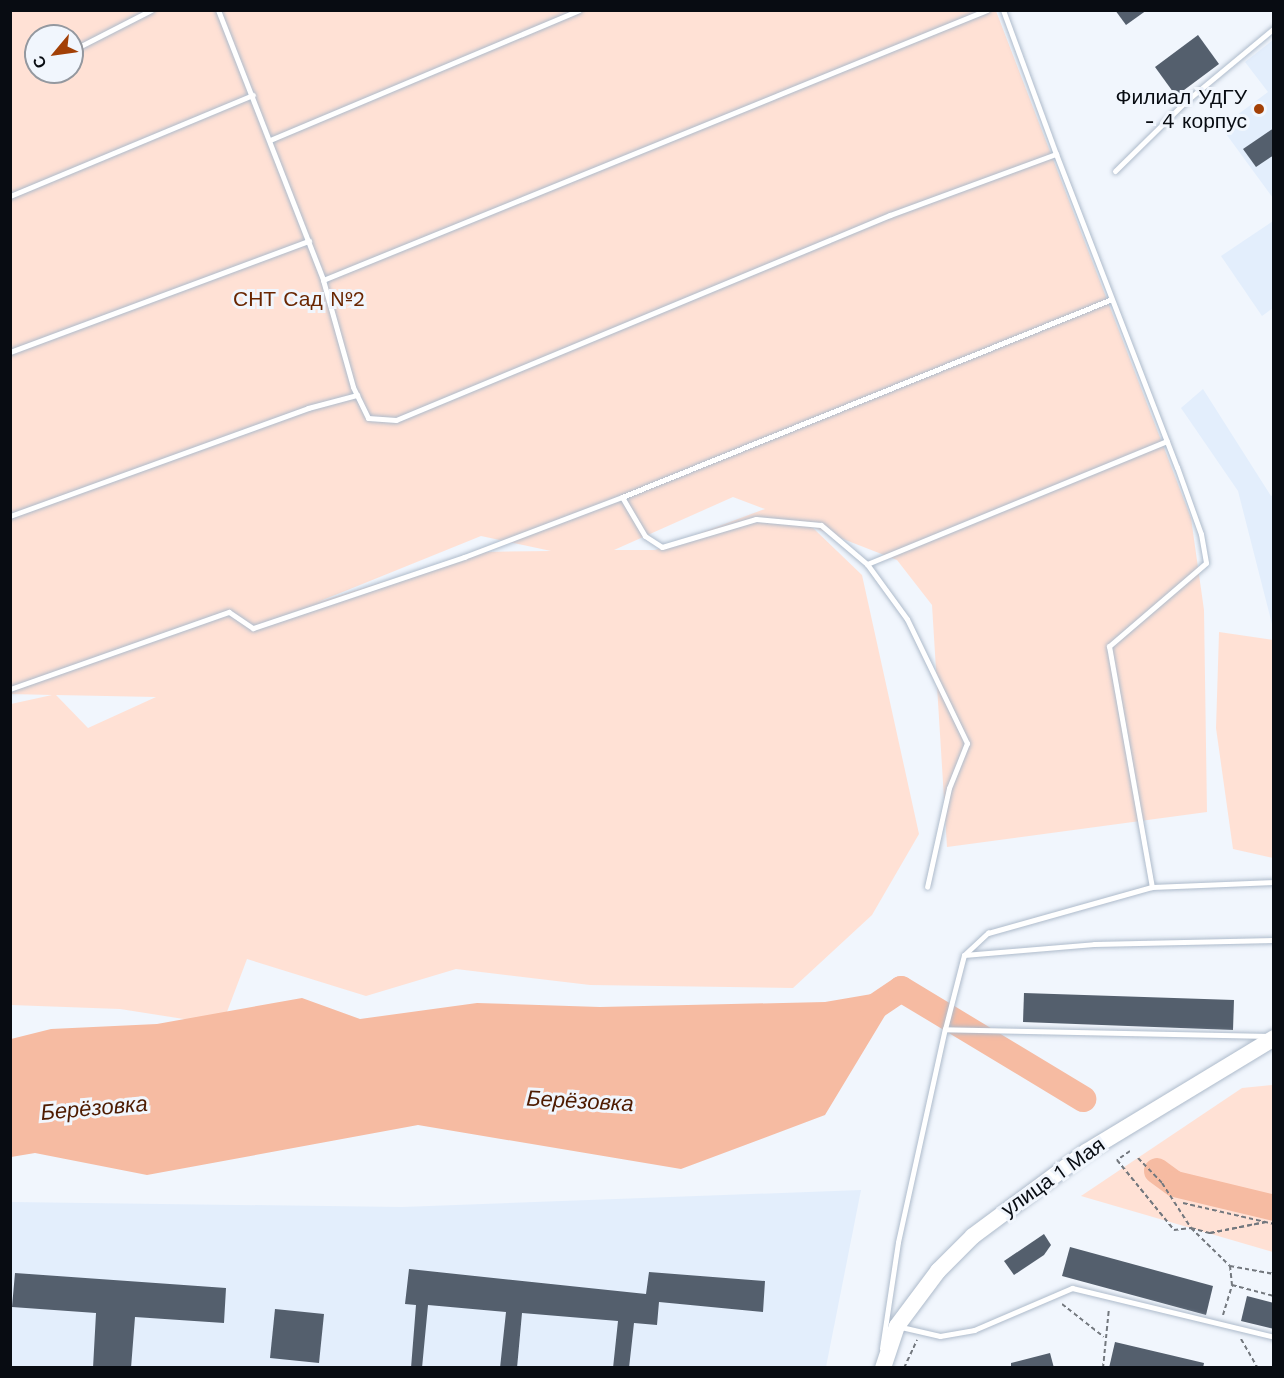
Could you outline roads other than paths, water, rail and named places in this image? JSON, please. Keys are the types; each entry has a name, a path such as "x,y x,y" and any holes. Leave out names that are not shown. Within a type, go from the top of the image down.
{"main road":[{"name":"улица 1 Мая","path":"881,1368 897,1326 938,1271 1008,1207 1086,1152 1274,1037"}],"lane":[{"path":"84,44 151,10"},
{"path":"218,10 309,241 357,395 368,418 396,420 890,215 1056,154"},
{"path":"270,140 579,10"},
{"path":"323,280 987,10"},
{"path":"1003,10 1167,441 1201,534 1206,563 1109,646 1152,886"},
{"path":"1115,171 1185,102 1274,28"},
{"path":"10,196 253,95"},
{"path":"10,352 309,241"},
{"path":"10,689 229,612 254,628 464,557 622,497 1112,299"},
{"path":"10,516 308,408 357,395"},
{"path":"867,564 1167,441"},
{"path":"622,497 645,536 662,547 756,519 821,525 867,564 907,619 967,743 950,789 927,887"},
{"path":"881,1368 898,1242 945,1029 964,955 988,933 1152,886 1274,882"},
{"path":"964,955 1094,944 1274,940"},
{"path":"945,1029 1274,1037"},
{"path":"897,1326 940,1336 974,1330 1072,1288 1274,1337"}],"water":[{"path":"901,989 825,1115 681,1169 418,1125 147,1175 35,1153 11,1157 11,1039 51,1029 157,1024 302,998 360,1019 477,1003 600,1007 825,1002"},
{"path":"1182,1176 1273,1196 1273,1220 1172,1195 1175,1184"}],"waterway":[{"name":"Берёзовка","path":"873,1008 901,989 1083,1099"},
{"name":"Берёзовка","path":"1157,1171 1175,1184 1274,1208"}],"place":[{"name":"Филиал УдГУ - 4 корпус","path":"1259,109"}],"park label":[{"name":"СНТ Сад №2","path":"299,299"}]}
